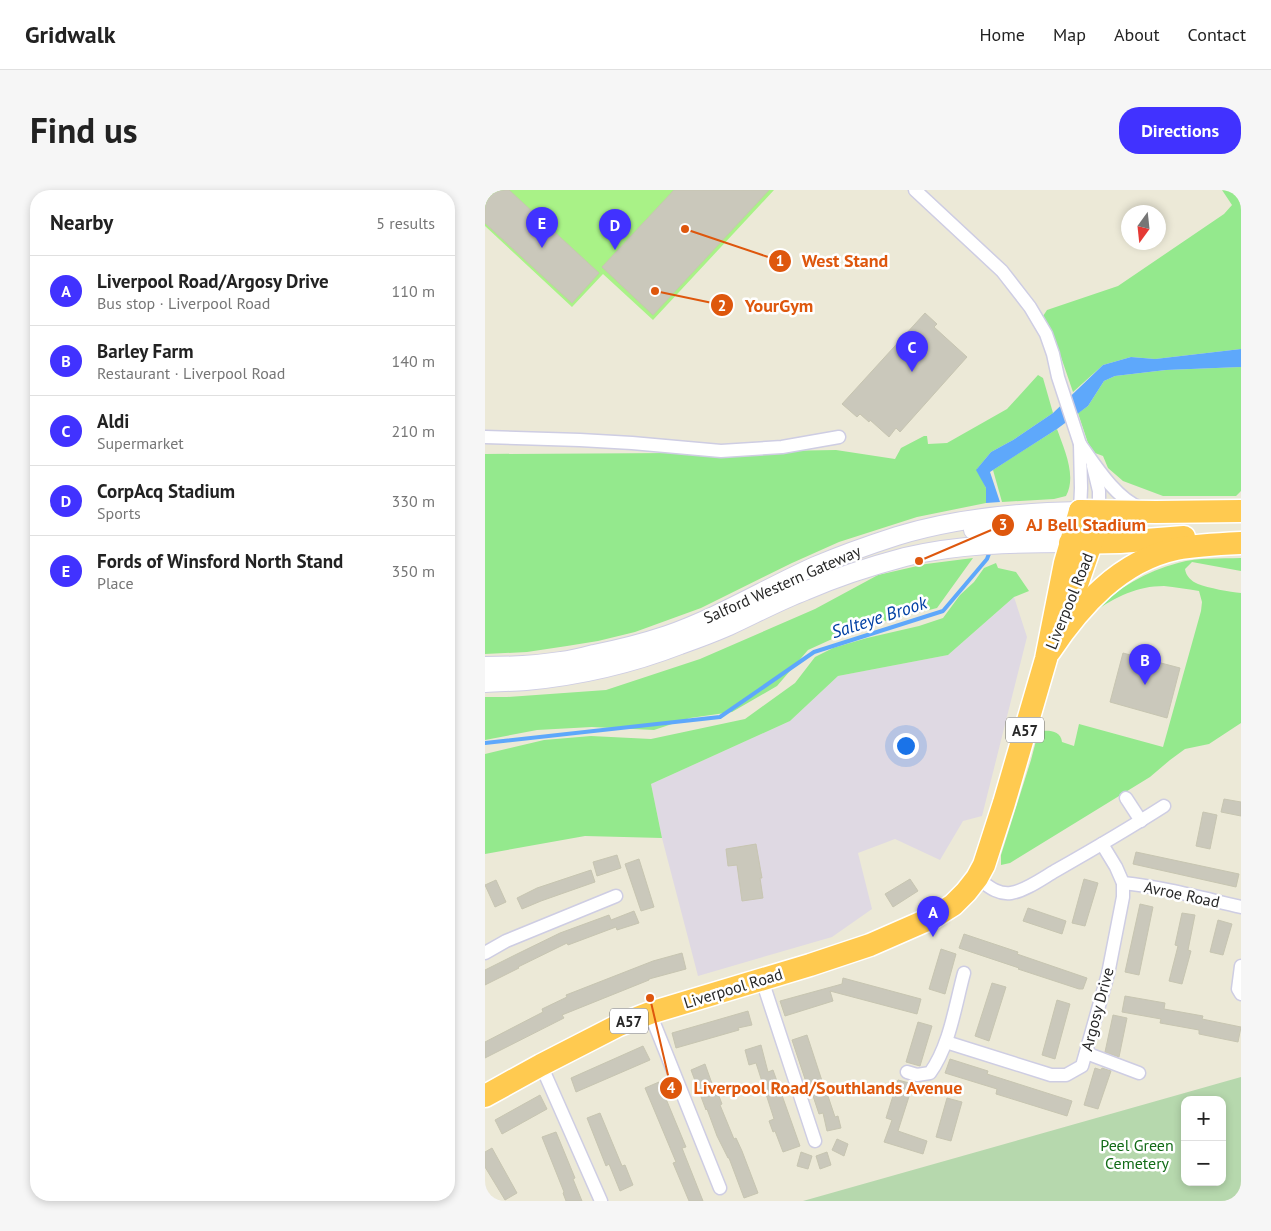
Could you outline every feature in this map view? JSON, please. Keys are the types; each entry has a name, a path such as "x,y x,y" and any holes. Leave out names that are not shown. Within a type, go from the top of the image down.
{"highway":[{"path":"1086,527 1156,512 1241,511"},
{"name":"A57","path":"1086,527 1183,529 1234,537"},
{"name":"Liverpool Road","path":"485,1096 541,1064 619,1025 650,1013 762,980 870,945 935,917 953,905 977,878 984,865 1046,658 1068,611 1086,527"},
{"name":"A57","path":"1046,658 1077,614 1096,593 1117,576 1140,562 1175,549 1234,537"}],"street":[{"path":"915,190 1002,271 1030,307 1045,334 1053,354 1058,377 1080,444 1081,488 1086,527"},
{"path":"485,438 589,440 721,451 782,447 839,437"},
{"path":"1080,444 1118,493 1128,502 1156,512"},
{"path":"1086,527 1099,491 1092,461"},
{"name":"Salford Western Gateway","path":"485,682 525,681 577,674 628,662 719,630 803,591 842,576 930,552 977,531 1005,529 1055,511 1086,527"},
{"name":"Salford Western Gateway","path":"485,666 512,666 562,661 635,645 669,634 720,612 815,566 897,536 936,526 977,531 1086,527"},
{"path":"1126,798 1141,821"},
{"path":"977,878 998,892 1012,893 1034,883 1164,806"},
{"path":"1102,844 1123,883"},
{"name":"Avroe Road","path":"1123,883 1137,884 1241,906"},
{"name":"Argosy Drive","path":"946,1042 1051,1075 1067,1076 1082,1066 1108,974 1123,897 1123,883"},
{"path":"485,953 506,941 616,896"},
{"path":"1241,966 1238,989 1241,994"},
{"path":"907,1072 917,1075 930,1073 937,1063 946,1042 964,973"},
{"path":"762,980 815,1141"},
{"path":"650,1013 720,1188"},
{"path":"1086,1053 1139,1073"},
{"path":"541,1064 601,1201"}],"shaded area":[{"path":"1014,597 1027,637 982,816 963,821 940,860 895,839 858,853 872,909 832,937 698,976 662,838 651,784 790,721 838,676 948,655"}],"green space":[{"path":"486,190 774,190 653,320 603,274 572,307 485,226"},
{"path":"1222,190 1241,190 1241,349 1155,359 1131,357 1103,365 1073,392 1061,357 1043,316 1047,310 1118,286 1224,214 1232,205"},
{"path":"1241,367 1241,491 1236,496 1163,496 1123,481 1108,468 1103,456 1095,453 1088,443 1078,413 1088,406 1104,381 1115,376 1166,370"},
{"path":"1038,375 1043,378 1053,413 1013,440 991,452 977,469 986,488 986,503 917,517 839,542 701,608 635,632 598,641 527,652 485,654 485,454 836,450 895,459 901,448 924,436 927,436 928,444 947,443 1007,409"},
{"path":"1057,429 1070,471 1069,488 1066,496 1054,499 1002,502 993,470"},
{"path":"973,558 937,608 854,629 808,650 777,686 732,712 690,718 654,730 592,727 537,730 485,740 485,697 606,690 700,659 815,609 878,575 926,564"},
{"path":"1241,558 1241,571 1192,562 1185,569 1189,578 1198,584 1219,590 1241,593 1241,723 1209,744 1185,749 1150,777 1010,863 1001,865 1001,855 1037,737 1041,731 1055,732 1060,736 1062,742 1074,746 1079,724 1163,747 1201,611 1202,602 1199,591 1154,586 1136,590 1119,597 1095,611 1133,581 1166,566 1194,560"},
{"path":"996,563 998,568 1016,572 1029,591 1014,597 948,655 838,676 790,721 651,784 662,838 585,836 485,854 485,754 544,740 591,736 651,739 745,719 795,683 815,657 833,648 943,618 984,568"},
{"name":"Peel Green Cemetery","path":"1241,1077 1241,1201 803,1201"}],"water":[{"path":"1241,349 1241,367 1166,370 1115,376 1104,381 1088,406 1057,429 990,472 1000,502 986,503 986,488 976,470 991,452 1013,440 1053,413 1103,365 1131,357 1155,359"}],"building":[{"path":"489,190 509,190 599,273 572,303 485,223 485,194"},
{"path":"674,190 769,190 653,315 602,267"},
{"path":"925,313 937,324 934,327 967,357 900,432 896,428 889,437 870,420 869,422 860,414 857,417 842,404"},
{"path":"1123,653 1180,668 1167,718 1110,702"},
{"path":"1224,799 1241,802 1241,816 1221,812"},
{"path":"1203,812 1217,815 1210,849 1196,846"},
{"path":"756,844 762,878 760,878 763,898 742,901 737,865 728,866 726,849"},
{"path":"1136,852 1239,874 1236,887 1133,864"},
{"path":"617,855 621,868 597,876 593,862"},
{"path":"639,859 654,907 641,911 625,864"},
{"path":"591,870 595,882 522,909 517,898 537,888"},
{"path":"910,879 918,891 893,907 885,894"},
{"path":"1084,879 1098,883 1085,926 1072,923"},
{"path":"496,880 506,902 495,907 485,885"},
{"path":"1140,904 1153,907 1139,975 1125,972"},
{"path":"1028,908 1066,921 1062,934 1023,921"},
{"path":"634,911 639,923 617,930 616,927 568,945 567,943 485,985 485,970 517,954 560,933 609,915 611,920"},
{"path":"1182,913 1195,915 1188,950 1191,951 1182,984 1169,981 1178,946 1175,945"},
{"path":"1218,920 1232,924 1223,955 1210,952"},
{"path":"964,934 1087,978 1083,989 959,948"},
{"path":"941,949 956,954 945,994 929,989"},
{"path":"682,953 686,969 649,979 562,1015 564,1018 485,1058 485,1042 543,1012 542,1009 567,997 566,995 653,961"},
{"path":"843,978 921,999 917,1014 830,991 833,1001 785,1016 780,1001 842,984"},
{"path":"992,983 1006,987 989,1041 975,1036"},
{"path":"1125,996 1165,1003 1164,1009 1203,1016 1202,1019 1241,1027 1238,1042 1199,1034 1199,1030 1160,1023 1161,1019 1122,1012"},
{"path":"1057,1000 1070,1004 1055,1059 1042,1055"},
{"path":"748,1011 752,1025 676,1048 672,1033"},
{"path":"1113,1015 1127,1018 1119,1057 1105,1052"},
{"path":"918,1022 932,1026 920,1066 906,1062"},
{"path":"807,1035 825,1090 835,1117 838,1116 841,1128 827,1131 823,1113 819,1114 810,1087 808,1088 792,1040"},
{"path":"761,1045 768,1072 773,1070 800,1146 783,1152 769,1121 774,1119 756,1063 749,1065 745,1050"},
{"path":"643,1046 650,1060 576,1092 571,1078"},
{"path":"950,1059 988,1071 987,1074 1072,1101 1067,1116 996,1094 997,1089 945,1073"},
{"path":"705,1064 715,1092 717,1091 722,1104 720,1105 734,1139 736,1138 742,1151 758,1193 744,1198 691,1070"},
{"path":"1095,1068 1111,1071 1098,1109 1084,1105"},
{"path":"898,1080 913,1084 898,1131 927,1141 923,1154 884,1142 892,1120 886,1118"},
{"path":"659,1082 686,1147 682,1148 703,1201 689,1201 673,1163 676,1162 645,1088"},
{"path":"540,1095 547,1109 502,1134 495,1120"},
{"path":"947,1098 962,1102 951,1141 936,1137"},
{"path":"600,1113 622,1166 625,1165 633,1185 620,1191 609,1164 606,1166 587,1118"},
{"path":"556,1132 575,1178 573,1179 582,1201 566,1201 542,1137"},
{"path":"837,1139 848,1144 844,1156 832,1150"},
{"path":"492,1148 517,1193 505,1200 485,1167 485,1152"},
{"path":"801,1152 812,1156 808,1169 797,1166"},
{"path":"827,1152 831,1165 820,1169 816,1156"}],"waterway":[{"name":"Salteye Brook","path":"485,743 720,717 814,652 943,611 987,559 990,551"}],"place":[{"name":"West Stand","path":"685,229"},
{"name":"Fords of Winsford North Stand","path":"542,248"},
{"name":"CorpAcq Stadium","path":"615,250"},
{"name":"YourGym","path":"655,291"},
{"name":"Aldi","path":"912,372"},
{"name":"AJ Bell Stadium","path":"919,561"},
{"name":"Barley Farm","path":"1145,685"},
{"name":"Liverpool Road/Argosy Drive","path":"933,937"},
{"name":"Liverpool Road/Southlands Avenue","path":"650,998"}]}
